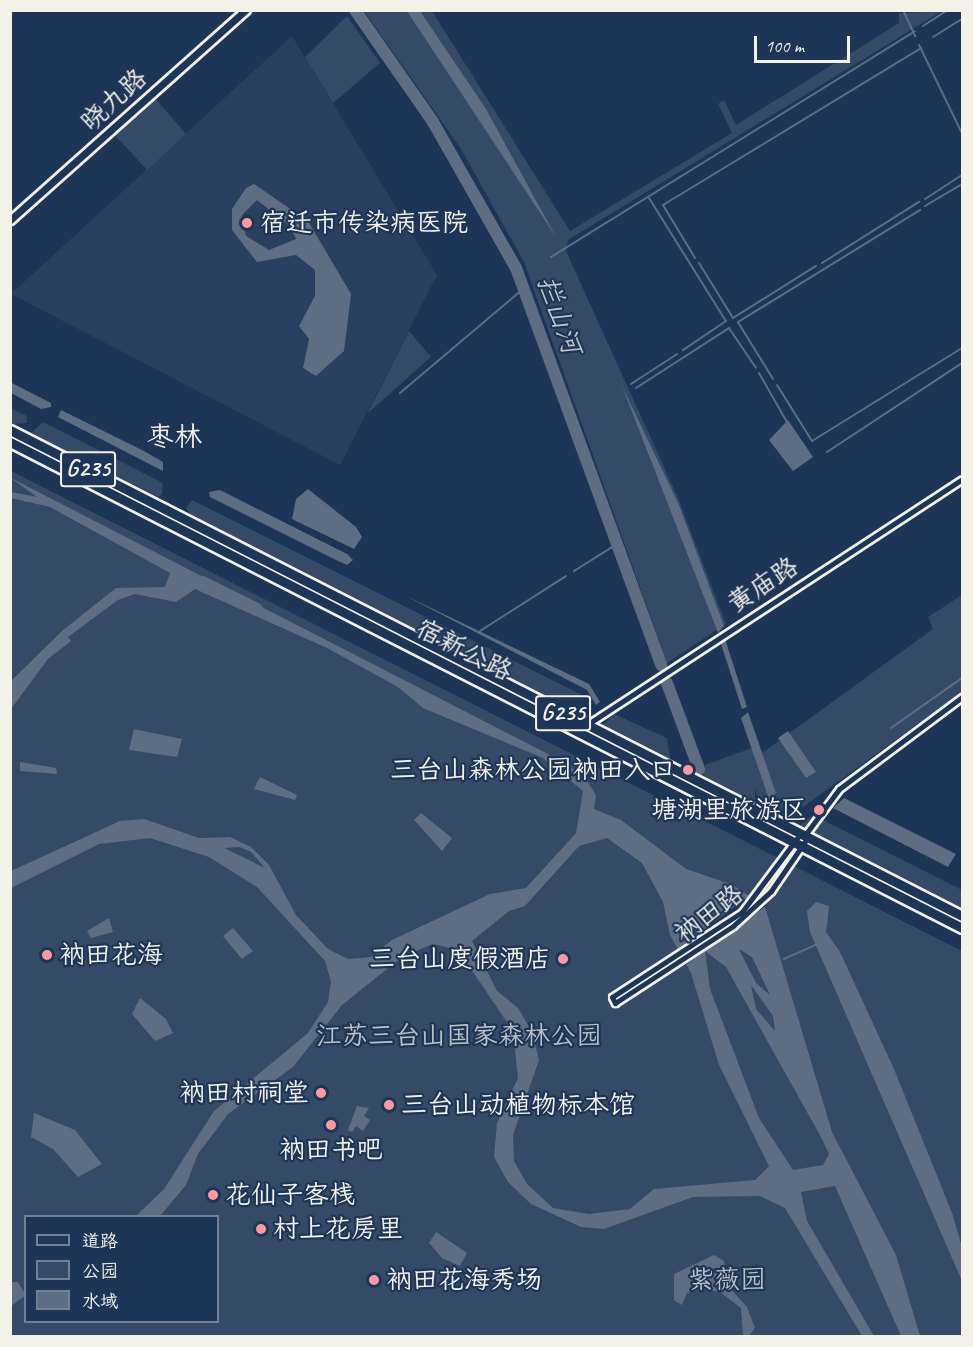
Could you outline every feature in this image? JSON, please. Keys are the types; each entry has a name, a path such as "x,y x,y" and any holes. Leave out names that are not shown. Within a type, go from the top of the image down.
{"highway":[{"name":"宿新公路","path":"10,430 963,916"},
{"name":"宿新公路","path":"10,442 963,928"}],"street":[{"name":"晓九路","path":"10,220 246,10"},
{"name":"黄庙路","path":"586,725 963,479"},
{"name":"衲田路","path":"678,958 612,997 615,1003 678,958 742,912 769,888 838,789 963,697"}],"shaded area":[{"name":"宿迁市传染病医院","path":"292,36 437,275 340,465 11,294"}],"green space":[{"path":"364,11 432,11 570,231 732,133 718,104 724,100 736,125 899,23 899,13 942,11 568,240 566,251 678,498 726,624 667,663 524,262 461,149"},
{"path":"347,16 380,63 333,103 305,57"},
{"path":"155,98 186,134 147,170 114,134"},
{"path":"409,331 431,357 367,414"},
{"path":"10,408 27,416 27,423 11,424"},
{"path":"43,422 163,483 162,494 158,497 37,437 32,432"},
{"name":"江苏三台山国家森林公园","path":"11,471 962,951 962,1336 11,1336"},
{"path":"192,500 584,696 588,709 575,713 193,518 186,508"},
{"path":"962,595 962,692 803,807 799,800 779,813 760,803 755,789 755,804 703,777 705,765 752,748 769,798 776,793 762,753 933,629 928,617"},
{"path":"614,714 667,738 670,759 603,725"},
{"path":"813,815 962,890 962,908 800,825"}],"water":[{"path":"407,11 420,11 486,109 556,237"},
{"path":"254,184 308,221 351,294 344,351 316,376 303,368 309,339 299,326 315,296 315,270 296,255 257,262 232,230 232,209 246,188","holes":["257,200 290,226 296,239 269,250 246,236 242,215"]},
{"path":"10,382 51,403 51,407 41,409 11,393"},
{"path":"622,386 679,505 724,626 718,633"},
{"path":"61,410 163,462 163,471 58,417"},
{"path":"788,420 813,457 793,471 769,440"},
{"path":"11,478 546,753 583,775 596,795 594,809 621,820 686,869 733,885 765,907 832,1132 896,1255 920,1336 901,1336 835,1186 801,1192 807,1221 874,1336 862,1336 785,1208 760,1196 693,1197 604,1229 581,1227 531,1204 508,1182 494,1157 497,1123 518,1078 513,1031 458,950 433,944 402,957 342,1005 293,1067 228,1114 198,1154 186,1185 161,1215 137,1215 164,1189 214,1111 308,1033 328,1002 331,982 325,961 257,887 209,857 150,838 99,844 11,888 11,871 120,821 144,819 199,838 230,837 251,847 269,865 296,915 328,949 348,959 371,957 392,940 490,894 526,888 576,833 583,791 543,758 423,708 398,687 327,648 195,589 176,602 135,594 118,600 68,637 71,641 48,659 11,709 11,681 62,631 116,588 165,587 170,573 50,507 11,498 11,492 37,497","holes":["607,838 642,863 663,902 670,935 691,973 719,1065 769,1166 755,1180 654,1189 630,1209 589,1214 553,1208 527,1184 514,1161 513,1135 539,1060 532,1032 518,1008 497,991 472,941 509,911 525,906 579,846","240,847 251,852 265,868 224,848","739,949 752,957 770,995 756,983","705,951 726,967 821,1137 829,1154 823,1165 793,1170 759,1118 710,989","751,985 773,1016 775,1031 756,1009"]},
{"path":"308,489 356,527 362,537 354,549 292,519 296,499"},
{"path":"220,490 347,554 353,560 347,565 210,497 209,492"},
{"path":"404,595 589,684 600,702 596,705 587,690"},
{"path":"725,639 747,707 742,709 721,644"},
{"path":"748,712 776,793 769,799 741,718"},
{"path":"134,729 182,739 177,757 129,750"},
{"path":"788,731 816,772 806,778 778,738"},
{"path":"20,762 56,768 57,774 20,771"},
{"path":"260,777 297,795 295,800 254,789"},
{"path":"844,798 956,854 948,867 833,808"},
{"path":"421,813 452,838 442,851 414,820"},
{"path":"816,902 829,906 826,932 840,952 894,1069 952,1213 962,1247 962,1281 810,932 807,911"},
{"path":"109,918 113,932 91,938 87,931"},
{"path":"233,928 253,951 242,959 223,936"},
{"path":"140,998 166,1019 173,1033 155,1041 132,1014"},
{"path":"357,1106 369,1108 364,1116 370,1120 363,1131 356,1126 352,1132 348,1130"},
{"path":"34,1113 75,1130 102,1164 78,1177 53,1149 31,1137"},
{"path":"436,1232 467,1253 460,1266 442,1258 429,1243"},
{"path":"714,1255 724,1261 729,1287 747,1307 755,1328 749,1336 743,1336 741,1308 720,1292 703,1289 687,1293 682,1305 674,1300 674,1274"},
{"path":"11,1282 18,1282 24,1292 24,1296 11,1306"}],"pier":[{"path":"752,894 767,905 684,966 675,951"}],"waterway":[{"name":"拦山河","path":"355,10 433,122 516,268 661,665"},
{"path":"903,10 915,36"},
{"path":"923,26 948,10"},
{"path":"933,37 962,19"},
{"path":"551,257 915,31"},
{"path":"919,45 962,133"},
{"path":"695,258 663,205 921,48"},
{"path":"925,199 962,175"},
{"path":"925,206 962,184"},
{"path":"649,198 726,321 683,350"},
{"path":"822,263 919,202"},
{"path":"773,379 738,322 920,210"},
{"path":"699,263 733,318"},
{"path":"733,318 816,266"},
{"path":"400,393 523,289"},
{"path":"636,388 729,328 756,368"},
{"path":"777,385 812,441 962,348"},
{"path":"631,384 677,354"},
{"path":"827,452 962,363"},
{"path":"759,373 787,422"},
{"path":"574,571 617,544"},
{"path":"480,631 566,576"},
{"path":"203,582 257,609"},
{"path":"891,728 962,678"},
{"name":"拦山河","path":"667,683 699,769"},
{"path":"784,959 817,944"}],"place":[{"name":"宿迁市传染病医院","path":"247,223"},
{"name":"三台山森林公园衲田入口","path":"688,770"},
{"name":"塘湖里旅游区","path":"819,810"},
{"name":"衲田花海","path":"47,955"},
{"name":"三台山度假酒店","path":"563,959"},
{"name":"衲田村祠堂","path":"321,1093"},
{"name":"三台山动植物标本馆","path":"389,1105"},
{"name":"衲田书吧","path":"331,1125"},
{"name":"花仙子客栈","path":"213,1195"},
{"name":"村上花房里","path":"261,1229"},
{"name":"衲田花海秀场","path":"374,1280"}],"district":[{"name":"枣林","path":"174,437"}],"park label":[{"name":"紫薇园","path":"727,1280"}]}
